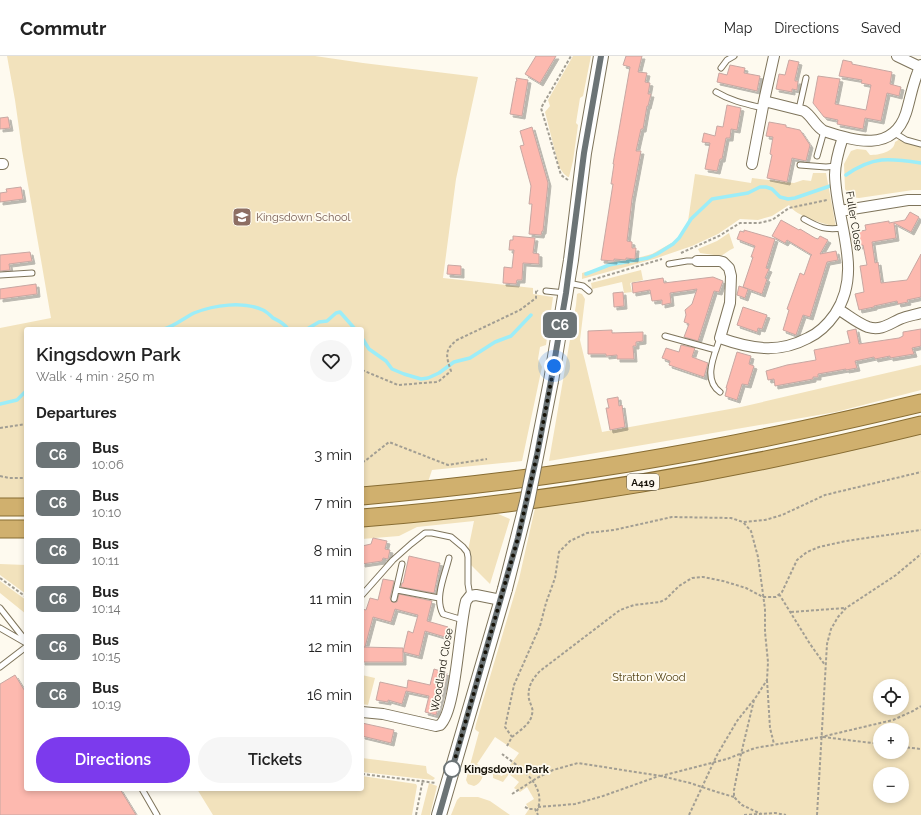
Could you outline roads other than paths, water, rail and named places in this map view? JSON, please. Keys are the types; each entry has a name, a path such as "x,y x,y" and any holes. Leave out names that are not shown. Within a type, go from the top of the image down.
{"highway":[{"name":"A419","path":"364,496 557,474 663,458 773,437 921,403"},
{"name":"A419","path":"364,518 555,497 715,470 844,444 921,425"},
{"path":"0,507 24,507"},
{"path":"0,528 24,529"}],"main road":[{"path":"440,815 503,594 527,502 569,287 580,183 590,115 601,56"}],"street":[{"path":"752,164 774,56"},
{"path":"764,104 799,109 809,114 815,124 824,132 863,142 881,140 897,129 905,114 920,66 897,56"},
{"name":"Fuller Close","path":"720,338 759,349 788,346 816,334 825,326 838,309 845,294 849,275 849,265 835,175 843,137"},
{"path":"840,211 908,200 921,200"},
{"path":"697,261 719,261 723,262 729,268 731,276 730,303 720,338"},
{"path":"838,309 862,324 875,328 882,328 898,320 921,313"},
{"path":"470,596 503,594"},
{"name":"Woodland Close","path":"364,712 382,714 436,726 443,723 446,718 454,684 466,601 470,596"}],"lane":[{"path":"721,68 727,60 734,56"},
{"path":"799,109 806,78"},
{"path":"716,92 726,98 739,102 764,104"},
{"path":"817,156 824,132"},
{"path":"893,132 906,140 921,144"},
{"path":"800,165 826,167 836,166"},
{"path":"804,219 821,228 830,230 843,228"},
{"path":"669,264 697,261"},
{"path":"0,275 32,273"},
{"path":"546,291 582,286 589,291"},
{"path":"665,336 716,350"},
{"path":"720,338 711,369 711,379 715,388 720,392"},
{"path":"364,593 393,560 410,544 425,533 432,533 451,537 467,552 470,596"},
{"path":"449,558 440,589 440,608 443,614 463,620"},
{"path":"394,599 402,564"},
{"path":"397,590 439,598"},
{"path":"0,608 24,639"},
{"path":"0,628 24,641"},
{"path":"0,668 24,649"},
{"path":"143,791 157,815"}],"waterway":[{"path":"846,175 865,164 882,160 900,160 921,163"},
{"path":"586,274 609,265 648,258 657,254 673,244 679,238 691,219 712,199 748,193 760,187 772,189 780,197 788,199 830,186"},
{"path":"170,327 194,313 210,308 228,305 255,307 263,310 286,327"},
{"path":"310,327 319,322 327,321 336,313 340,312 353,327"},
{"path":"364,341 369,349 386,361 392,369 421,379 428,378 439,373 454,362 470,358 495,342 511,336 531,315"},
{"path":"0,404 17,400 24,393"}],"place":[{"name":"Kingsdown School","path":"242,217"},
{"name":"Kingsdown Park","path":"452,769"}],"park label":[{"name":"Stratton Wood","path":"649,677"}]}
